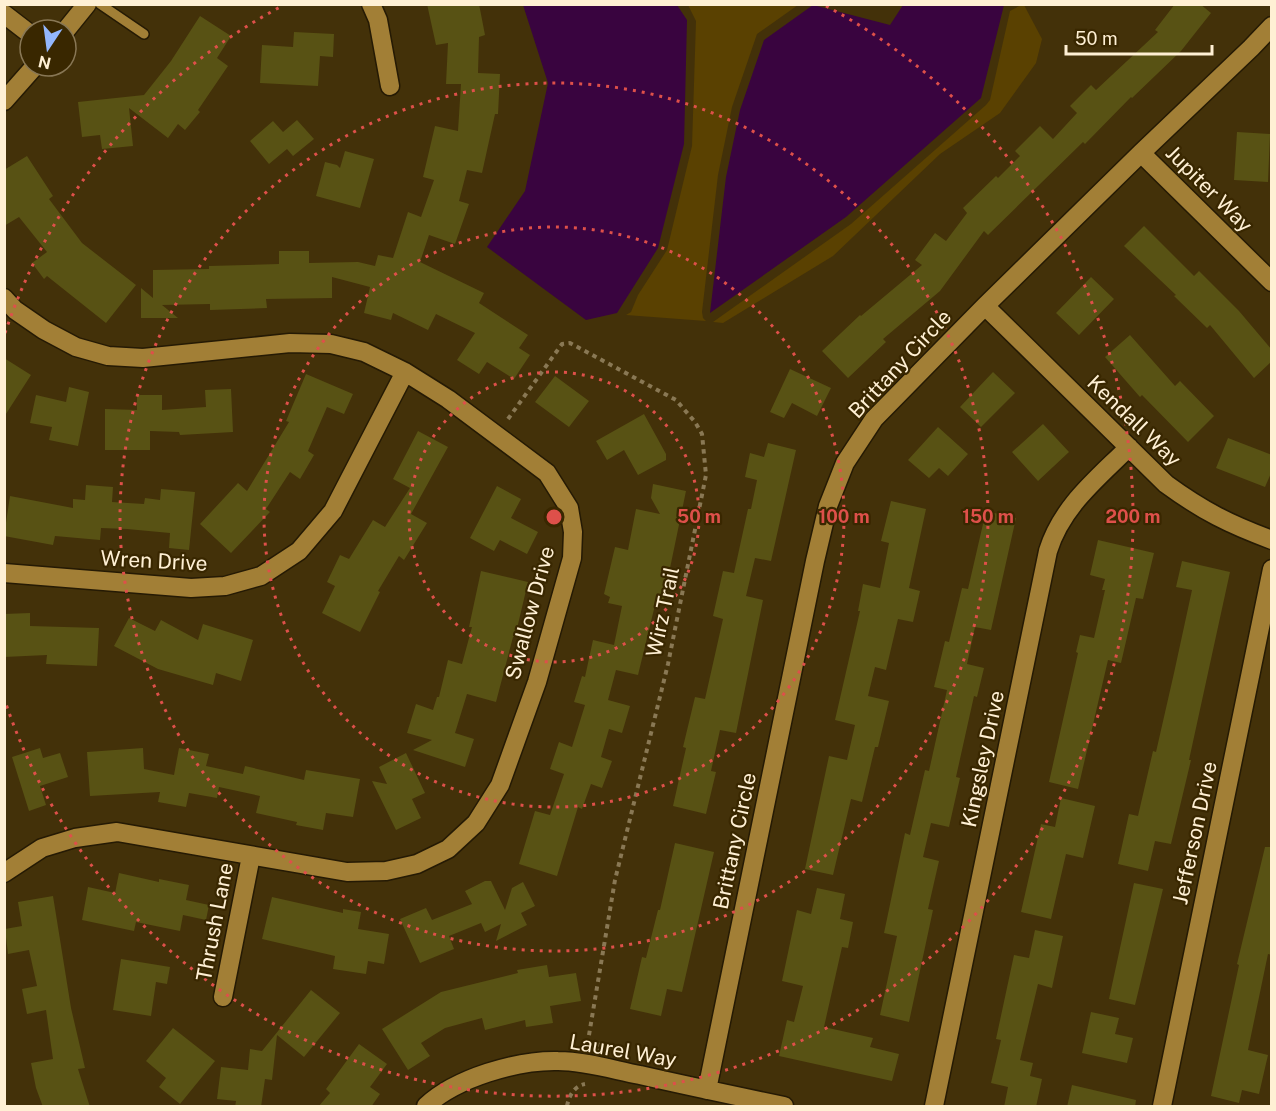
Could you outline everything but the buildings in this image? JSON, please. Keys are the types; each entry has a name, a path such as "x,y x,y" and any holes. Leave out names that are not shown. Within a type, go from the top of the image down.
{"street":[{"path":"76,18 87,4"},
{"path":"371,4 378,20 390,86"},
{"path":"4,14 18,25"},
{"name":"Brittany Circle","path":"707,1090 815,561 828,506 845,463 874,419 985,306 1272,26"},
{"path":"4,101 24,78"},
{"name":"Jupiter Way","path":"1141,153 1272,282"},
{"name":"Swallow Drive","path":"4,298 15,310 44,330 76,347 108,356 143,358 290,342 331,344 364,352 405,372 448,399 547,473 569,508 573,532 572,558 537,681 500,785 476,823 448,849 417,864 386,871 347,872 117,832 75,838 42,848 4,873"},
{"name":"Kendall Way","path":"985,306 1166,484 1195,506 1231,525 1272,540"},
{"name":"Wren Drive","path":"4,573 191,588 225,586 261,576 299,550 333,511 405,372"},
{"name":"Kingsley Drive","path":"934,1107 1048,551 1053,535 1067,511 1129,447"},
{"name":"Jefferson Drive","path":"1162,1107 1272,570"},
{"name":"Thrush Lane","path":"223,998 251,856"},
{"name":"Laurel Way","path":"426,1107 433,1100 466,1080 517,1065 558,1061 596,1066 784,1107"}],"lane":[{"path":"100,4 144,34"}],"path":[{"name":"Wirz Trail","path":"508,419 562,344 570,343 676,400 702,434 705,452 706,475 668,664 615,880 588,1041 600,1045"},
{"path":"567,1107 574,1089 583,1084 592,1085"}],"shaded area":[{"path":"523,5 677,5 687,20 684,144 658,248 617,313 586,320 487,247 525,191 548,83"},
{"path":"688,5 798,5 757,34 732,107 718,175 702,312 706,321 626,315 631,312 638,295 667,250 692,146 696,21"},
{"path":"813,5 890,25 903,5 1004,5 981,98 846,217 710,313 726,177 740,110 764,40"},
{"path":"1024,5 1042,39 1036,63 1000,113 940,154 833,256 723,323 713,322 851,224 986,105 990,100 1010,11"}]}
